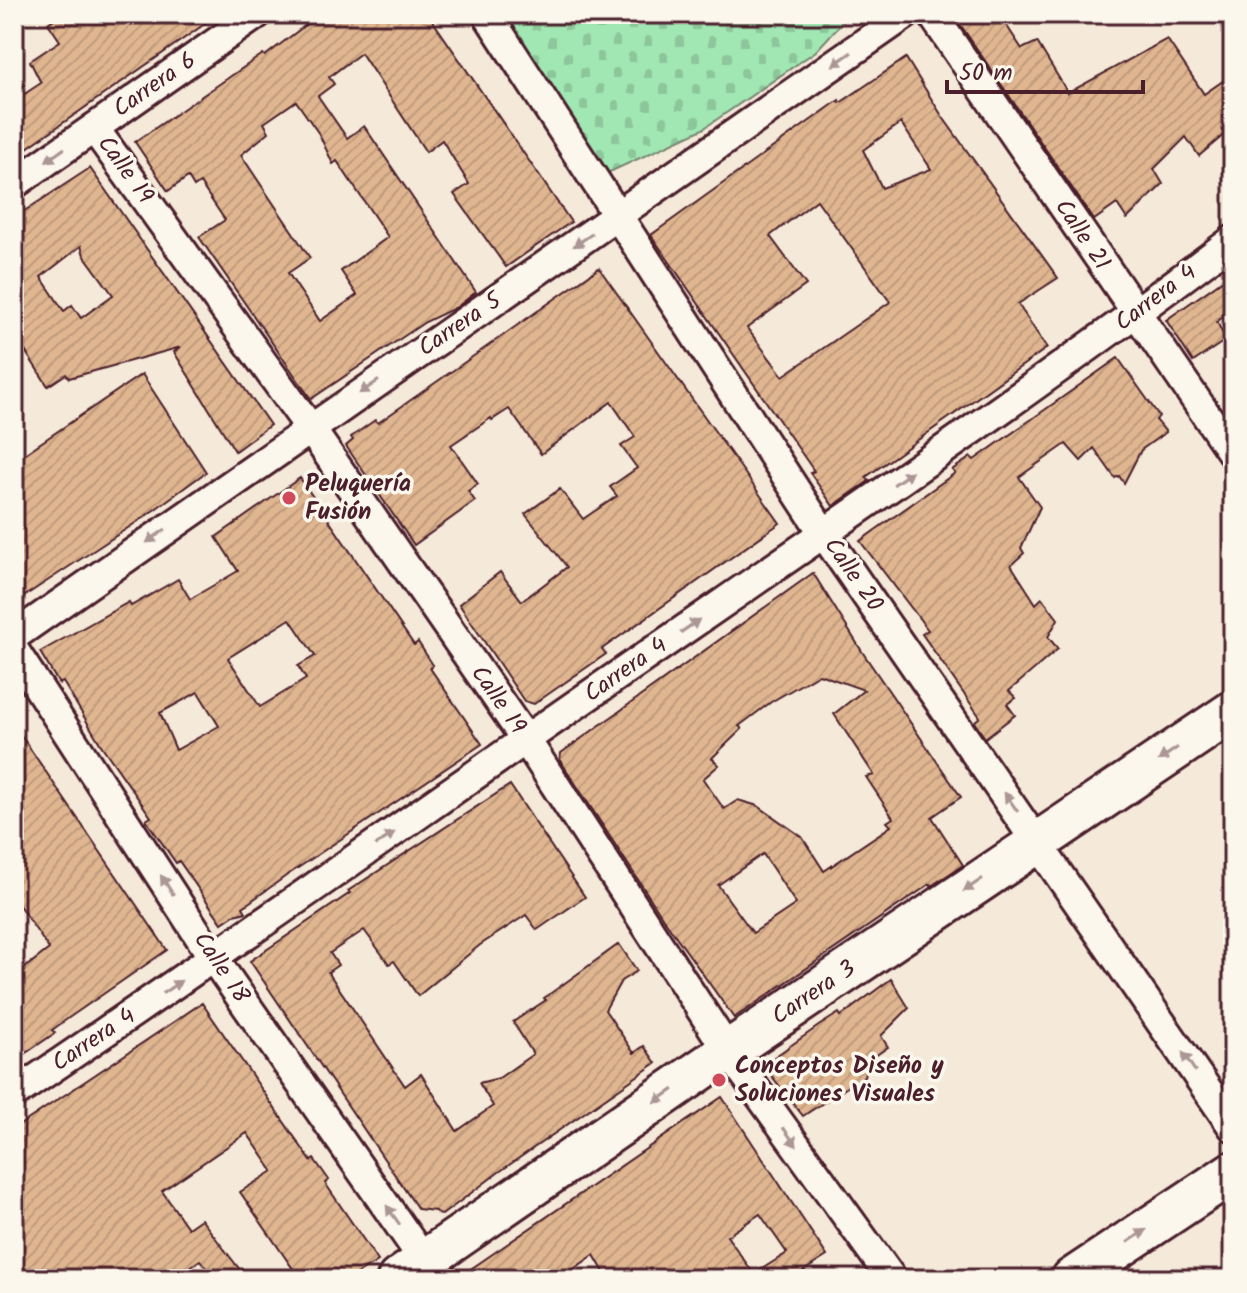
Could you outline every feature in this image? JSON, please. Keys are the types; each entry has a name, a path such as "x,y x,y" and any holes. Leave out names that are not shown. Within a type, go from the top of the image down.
{"main road":[{"name":"Carrera 3","path":"420,1273 728,1051 1233,711"},
{"path":"1072,1279 1233,1172"}],"street":[{"name":"Carrera 6","path":"14,184 257,14"},
{"name":"Calle 20","path":"487,14 824,534 1233,1127"},
{"name":"Carrera 5","path":"14,636 906,14"},
{"name":"Calle 21","path":"932,14 1233,454"},
{"name":"Calle 19","path":"94,128 310,428 526,740 728,1051 892,1279"},
{"name":"Carrera 4","path":"14,1094 214,959 824,534 1136,314 1233,240"},
{"name":"Calle 18","path":"14,650 420,1273"}],"green space":[{"path":"498,14 850,14 816,51 703,129 601,176"}],"building":[{"path":"61,14 219,14 14,157 14,101 41,83 30,61 60,41 48,23"},
{"path":"320,14 428,14 571,222 506,267 454,194 469,184 442,140 426,152 361,53 329,77 334,84 318,96 347,138 364,126 476,292 457,307 425,322 311,399 199,237 225,220 200,183 194,187 188,177 168,191 135,142 263,54 265,56","holes":["296,101 319,134 333,164 337,161 388,237 341,271 357,295 320,321 288,273 310,258 241,155 269,132 264,123"]},
{"path":"953,14 999,14 1022,49 1037,42 1068,93 1167,39 1204,94 1233,74 1233,127 1199,156 1186,137 1154,169 1163,184 1127,219 1117,204 1094,220"},
{"path":"906,58 942,116 1058,278 1018,304 1047,348 866,477 869,481 833,506 810,473 814,471 651,235 839,100 840,103","holes":["901,123 931,169 882,188 863,150","817,200 890,302 783,376 747,328 806,285 770,236"]},
{"path":"90,168 270,425 235,451 174,352 181,347 69,378 66,374 48,386 14,334 14,228 23,212","holes":["81,246 84,255 113,295 81,318 72,305 64,311 41,277"]},
{"path":"599,268 780,523 602,649 606,654 534,704 524,701 459,604 500,572 522,601 567,567 525,514 560,489 583,519 617,496 610,487 637,468 621,446 635,437 611,402 541,454 509,409 451,445 478,484 468,491 475,501 414,545 346,446 353,440 351,437 375,420 378,423"},
{"path":"1233,273 1233,307 1217,322 1226,340 1193,362 1166,320"},
{"path":"1118,358 1159,416 1156,420 1166,432 1141,450 1124,483 1119,476 1115,478 1094,448 1081,461 1066,444 1019,477 1040,507 1021,548 1024,553 1011,565 1036,604 1042,598 1058,619 1048,637 1058,649 1009,691 1016,698 1007,704 1015,715 985,738 974,722 980,717 922,634 928,630 860,541 955,473 952,470 971,457 974,460"},
{"path":"142,374 206,472 143,518 14,603 14,461"},
{"path":"300,478 414,645 418,642 433,665 430,668 482,744 286,876 243,907 246,912 222,923 146,820 151,817 40,652 129,602 131,606 178,579 190,599 238,571 216,537","holes":["290,619 315,656 298,666 306,679 260,707 228,658","198,692 219,726 176,750 160,713"]},
{"path":"813,573 961,797 932,817 963,865 930,884 734,1018 665,921 560,760 561,753","holes":["819,674 864,690 834,714 874,775 866,777 893,818 887,822 891,826 824,871 802,837 758,806 738,800 724,809 703,779 719,765 712,758 742,729 739,726 771,702","763,854 796,904 753,933 718,885"]},
{"path":"14,725 167,950 52,1030 55,1033 14,1061 14,976 49,949 14,898"},
{"path":"510,785 585,897 537,930 526,915 480,945 418,996 394,961 389,964 364,930 330,953 338,965 328,972 405,1086 421,1074 457,1131 493,1106 479,1083 499,1078 533,1054 513,1022 619,944 637,971 621,981 605,1010 634,1053 644,1046 656,1063 442,1215 418,1209 250,961 350,893 348,891"},
{"path":"891,979 909,1008 881,1036 888,1047 868,1061 864,1076 803,1116 763,1065 839,1013 841,1016"},
{"path":"202,1003 311,1161 314,1159 329,1180 325,1183 378,1261 349,1279 300,1279 240,1192 273,1171 247,1133 162,1191 188,1228 201,1219 247,1279 215,1279 200,1260 173,1279 14,1279 14,1129"},
{"path":"722,1097 827,1256 791,1279 608,1279 594,1255 559,1279 456,1279","holes":["760,1214 787,1253 754,1274 727,1236"]}],"place":[{"name":"Peluquería Fusión","path":"289,498"},
{"name":"Conceptos Diseño y Soluciones Visuales","path":"719,1080"}]}
